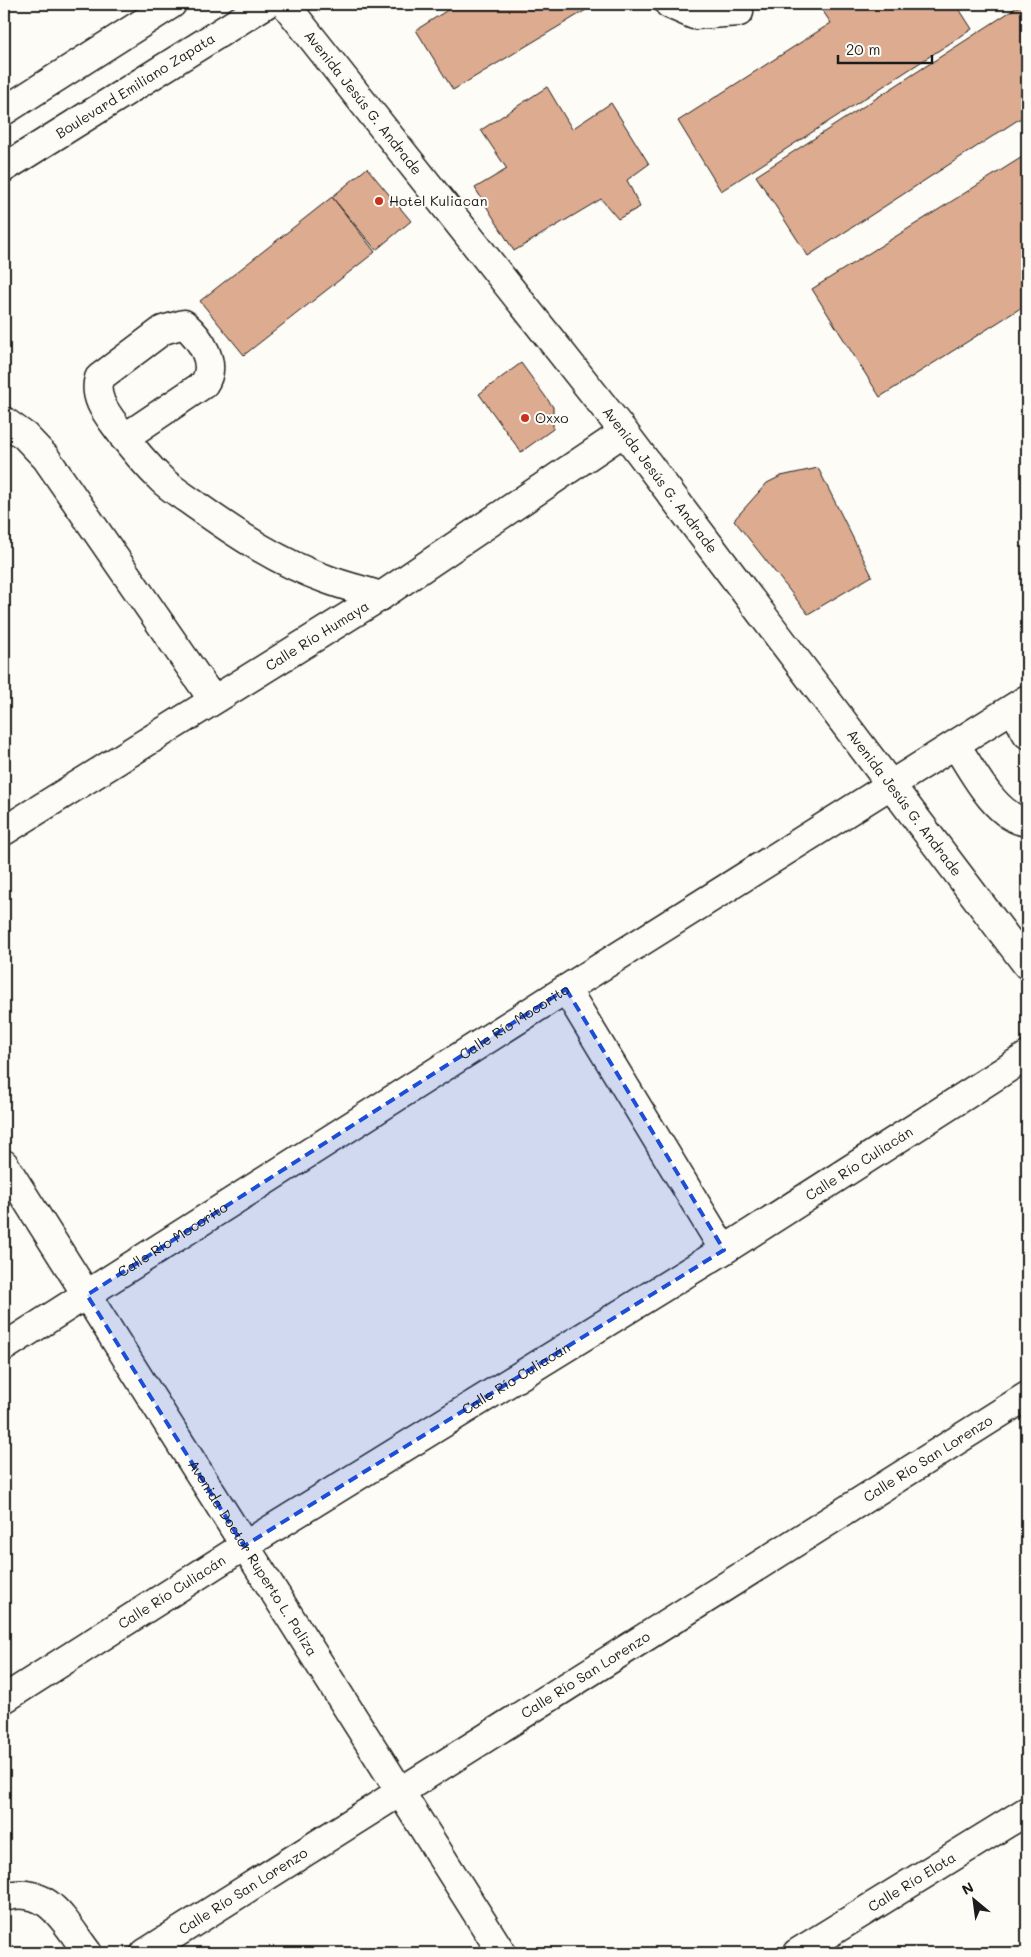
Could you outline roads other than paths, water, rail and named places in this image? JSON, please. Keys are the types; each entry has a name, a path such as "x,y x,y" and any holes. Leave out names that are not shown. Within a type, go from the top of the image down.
{"street":[{"path":"4,111 172,4"},
{"name":"Boulevard Emiliano Zapata","path":"4,168 266,4"},
{"name":"Avenida Jesús G. Andrade","path":"284,4 624,432 1027,965"},
{"path":"669,4 694,15 739,12"},
{"path":"4,421 25,436 46,458 213,700"},
{"name":"Calle Río Humaya","path":"4,831 381,596 624,432"},
{"path":"124,438 138,457 165,483 264,550 325,579 381,596"},
{"path":"1020,704 1027,734"},
{"name":"Calle Río Mocorito","path":"4,1347 566,989 1020,704"},
{"path":"956,745 987,792 1005,812 1019,821 1027,822"},
{"path":"566,989 724,1250"},
{"name":"Calle Río Culiacán","path":"4,1698 244,1546 724,1250 1027,1056"},
{"name":"Avenida Doctor Ruperto L. Paliza","path":"4,1164 244,1546 401,1790 502,1953"},
{"name":"Calle Río San Lorenzo","path":"146,1953 401,1790 1027,1396"},
{"name":"Calle Río Elota","path":"797,1953 1027,1811"},
{"path":"4,1897 15,1894 41,1896 58,1913 88,1953"}],"place":[{"name":"Hotel Kuliacan","path":"379,201"},
{"name":"Oxxo","path":"525,418"}]}
